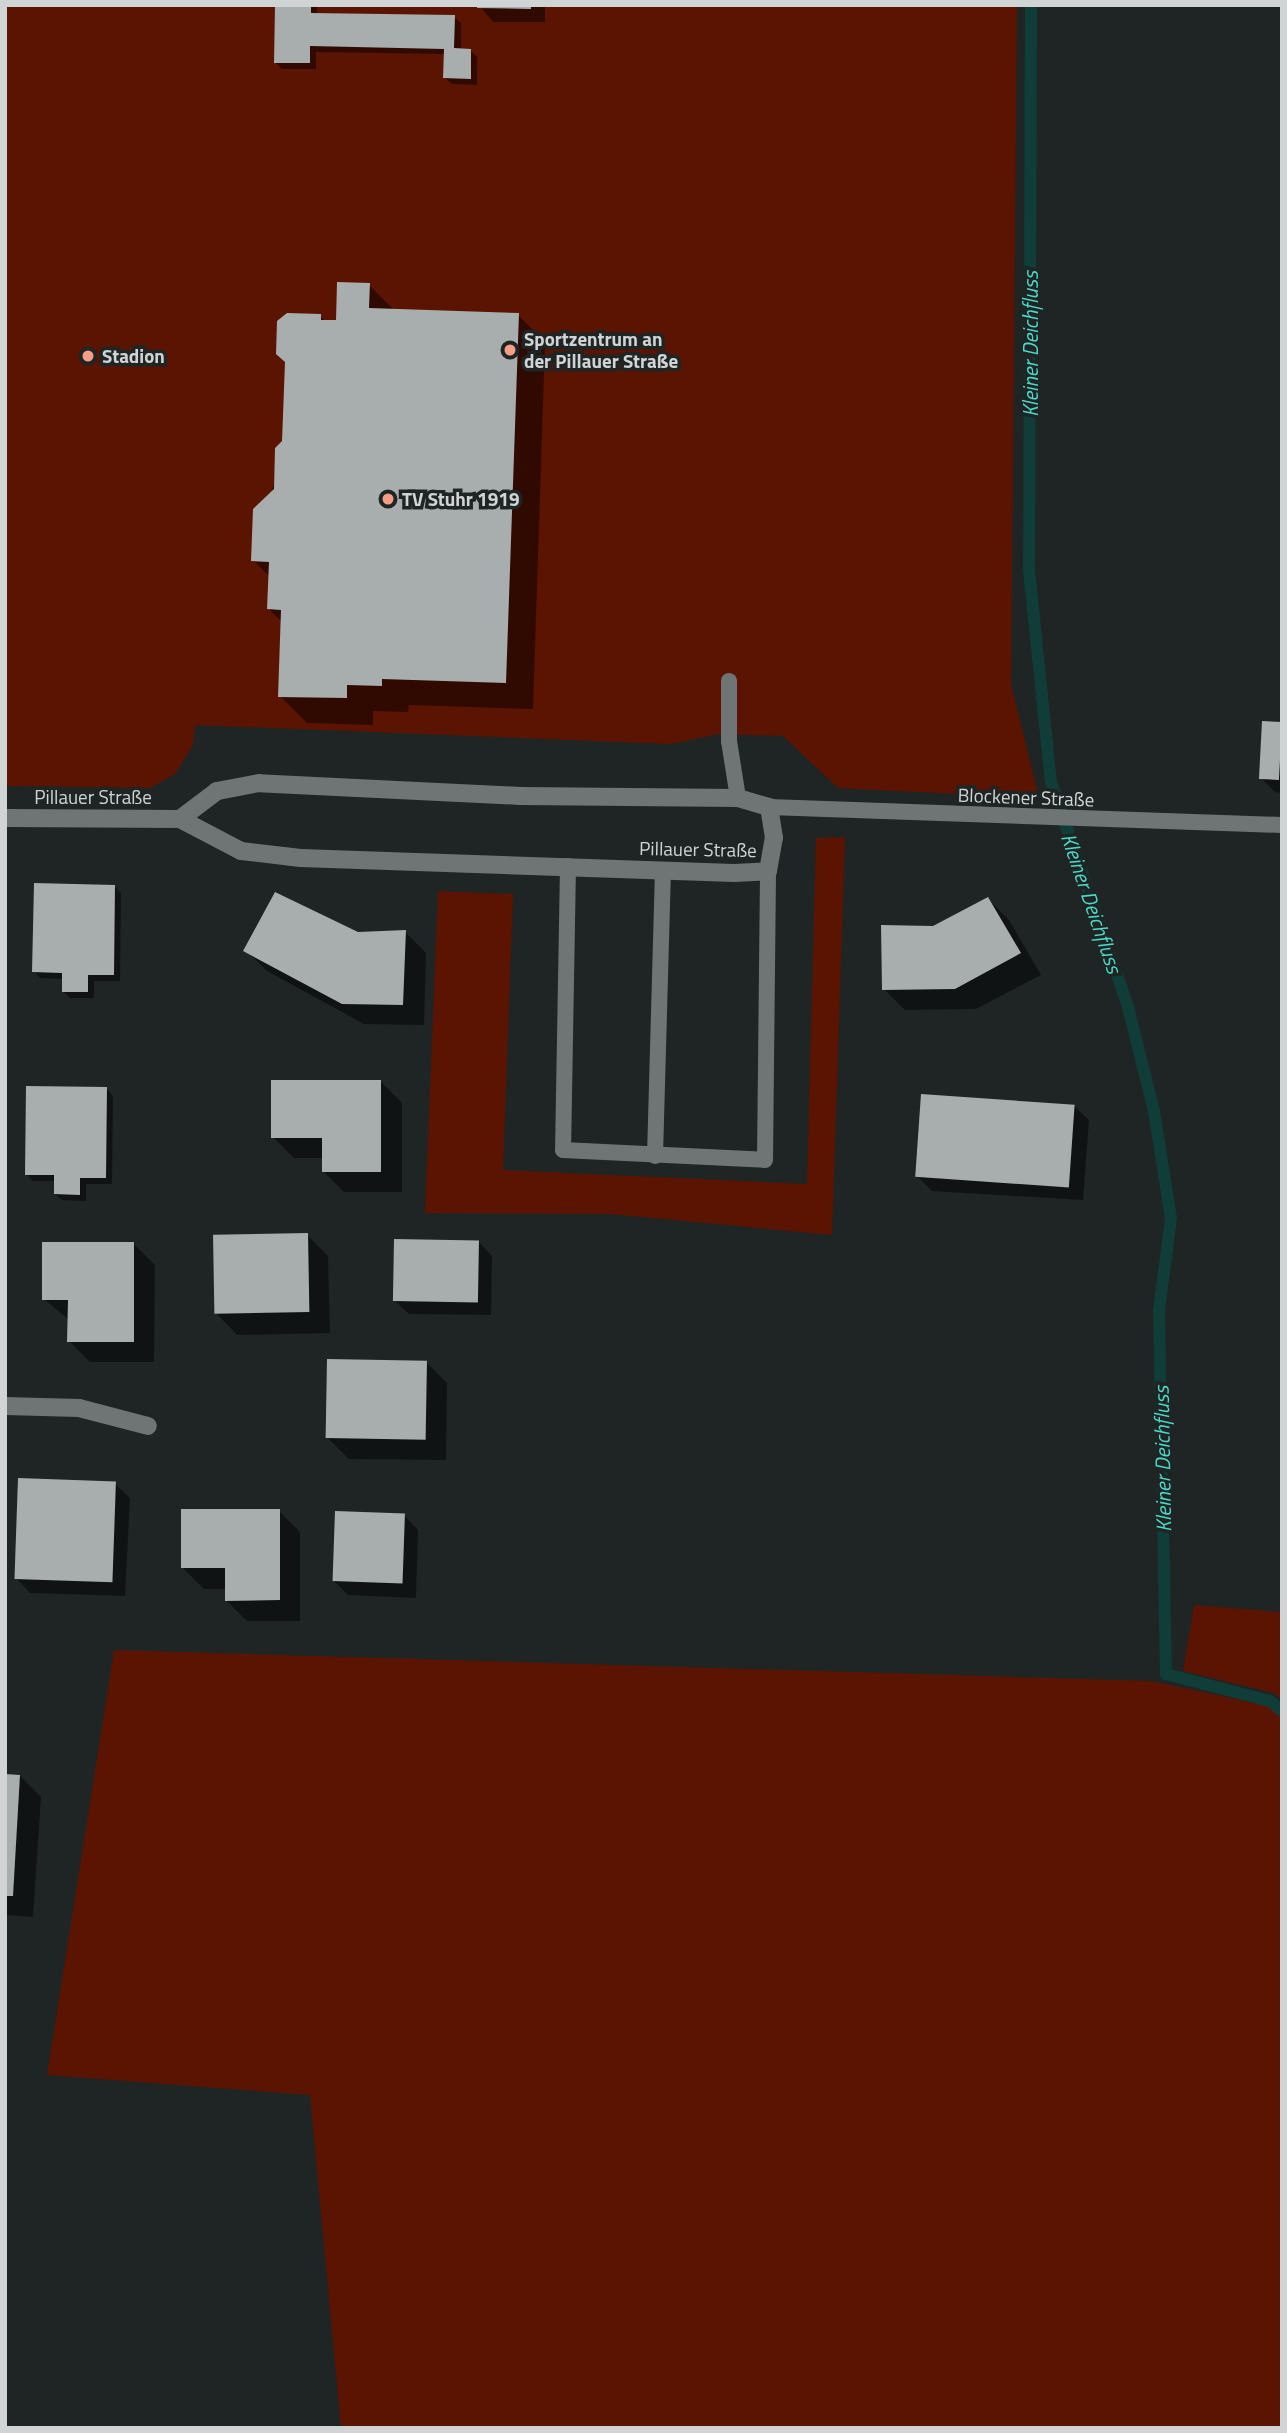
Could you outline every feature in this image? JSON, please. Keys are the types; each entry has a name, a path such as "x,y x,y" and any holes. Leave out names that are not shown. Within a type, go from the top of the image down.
{"street":[{"path":"180,819 217,791 259,783 521,796 738,798 769,807"},
{"name":"Pillauer Straße","path":"5,818 180,819 241,851 301,858 663,871 768,871 774,838 769,807"},
{"path":"5,1406 79,1408 148,1426"}],"lane":[{"path":"729,681 729,741 738,798"},
{"name":"Blockener Straße","path":"769,807 1079,821 1282,825"},
{"path":"568,866 563,1150 765,1160 768,871"},
{"path":"655,1156 663,871"}],"shaded area":[{"name":"Sportzentrum an der Pillauer Straße","path":"5,5 1017,5 1011,684 1039,798 838,788 783,736 719,734 671,744 195,725 193,745 175,774 150,788 5,786"},
{"path":"845,837 832,1235 610,1214 425,1213 438,891 513,894 503,1170 807,1184 816,838"},
{"path":"1194,1605 1282,1612 1282,1700 1274,1693 1183,1671"},
{"path":"114,1650 1151,1681 1269,1706 1282,1716 1282,2428 341,2428 310,2095 47,2075"}],"building":[{"path":"275,5 311,5 311,13 455,15 454,48 471,49 471,79 443,78 444,49 310,46 310,63 274,63"},
{"path":"477,5 531,5 531,9 477,8"},
{"name":"TV Stuhr 1919","path":"337,282 370,283 369,308 519,313 506,683 382,679 382,686 347,685 347,698 278,697 281,610 267,609 269,562 251,561 253,509 274,489 275,448 282,441 285,362 276,354 277,321 287,313 321,314 321,320 336,320"},
{"path":"1262,721 1282,722 1279,780 1259,779"},
{"path":"34,883 115,885 114,975 88,975 88,992 62,992 62,973 32,972"},
{"path":"275,892 358,932 406,930 403,1005 342,1004 243,951"},
{"path":"988,897 1021,953 955,989 882,990 881,925 933,926"},
{"path":"271,1080 381,1080 381,1172 322,1172 322,1138 271,1138"},
{"path":"26,1086 107,1087 106,1178 80,1178 80,1195 54,1194 54,1175 25,1175"},
{"path":"921,1094 1075,1105 1069,1188 915,1177"},
{"path":"308,1233 309,1312 214,1314 213,1235"},
{"path":"394,1239 479,1240 478,1302 393,1301"},
{"path":"42,1242 134,1242 134,1342 67,1342 68,1300 42,1300"},
{"path":"327,1359 427,1361 426,1440 326,1438"},
{"path":"18,1478 116,1481 112,1582 14,1579"},
{"path":"181,1509 280,1509 280,1600 225,1601 225,1568 181,1568"},
{"path":"335,1511 405,1513 403,1583 333,1581"},
{"path":"5,1774 20,1775 13,1896 5,1896"}],"waterway":[{"name":"Kleiner Deichfluss","path":"1031,5 1029,570 1051,782 1128,1007 1154,1111 1171,1218 1159,1311 1166,1674 1270,1701 1282,1711"}],"place":[{"name":"Sportzentrum an der Pillauer Straße","path":"510,350"},
{"name":"Stadion","path":"88,356"},
{"name":"TV Stuhr 1919","path":"388,499"}]}
